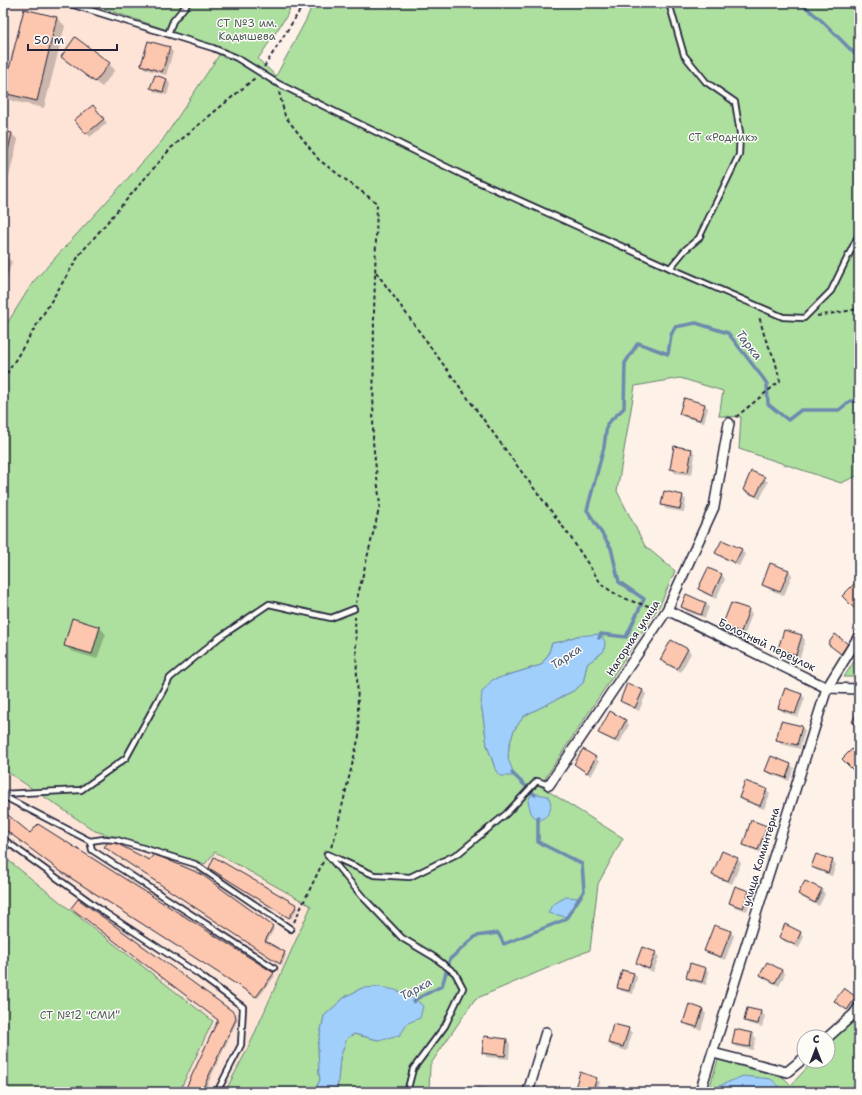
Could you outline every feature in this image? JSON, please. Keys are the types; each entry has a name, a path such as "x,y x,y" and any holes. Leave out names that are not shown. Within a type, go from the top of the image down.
{"street":[{"name":"Нагорная улица","path":"549,785 667,610 714,507 729,423"},
{"name":"Болотный переулок","path":"667,610 827,688 859,689"},
{"name":"улица Коминтерна","path":"700,1092 827,688 859,636"},
{"path":"836,1030 854,1014 859,1007"},
{"path":"528,1092 546,1032"},
{"path":"713,1053 787,1072 796,1065"}],"lane":[{"path":"67,3 213,48 237,58 277,84 463,176 783,317 804,318 830,291 859,234"},
{"path":"168,34 173,21 188,3"},
{"path":"670,3 684,55 706,82 735,102 740,132 738,155 699,238 685,250 670,268"},
{"path":"3,795 81,790 126,758 170,678 220,637 269,604 331,618 354,609"},
{"path":"327,854 374,875 410,877 458,853 506,814 537,781 549,785"},
{"path":"3,795 90,841 104,839 117,840 195,864 291,929"},
{"path":"3,839 104,912 197,973 243,1007 241,1045 217,1092"},
{"path":"90,841 92,850 274,968"},
{"path":"327,854 361,895 402,938 434,957 455,973 463,988 445,1026 413,1069 407,1092"}],"path":[{"path":"3,380 80,254 171,148 259,75 299,12 302,3"},
{"path":"277,84 285,116 319,160 377,203 373,442 380,505 354,609 359,736 334,840 291,929"},
{"path":"375,271 569,535 602,585 617,595 634,602 653,607"},
{"path":"729,423 780,381 775,360 765,338 756,306"},
{"path":"804,318 859,310"}],"shaded area":[{"path":"3,3 87,3 223,48 162,141 33,282 3,330"},
{"path":"3,769 95,831 215,852 312,906 250,1044 225,1092 179,1092 213,1021 3,856"}],"green space":[{"path":"87,3 293,3 286,17 258,59 276,76 306,20 313,3 859,3 859,475 841,483 739,449 741,417 719,416 723,391 680,378 635,386 617,491 645,546 675,571 660,605 540,786 623,838 598,884 590,950 475,999 430,1065 429,1092 337,1092 340,1058 346,1038 354,1034 378,1040 362,988 345,997 324,1016 318,1045 320,1080 314,1092 225,1092 250,1044 311,906 215,852 205,864 95,831 3,769 3,330 33,282 162,141 223,49","holes":["577,636 587,636 604,651 587,664 583,683 575,690 524,716 514,730 509,746 508,759 496,771 487,745 481,704 505,676 541,665 548,655 552,643"]},
{"path":"859,654 859,677 844,677"},
{"name":"СТ №12 \"СМИ\"","path":"3,856 213,1021 179,1092 3,1092"},
{"path":"859,1011 859,1092 783,1092 783,1090 719,1086 714,1092 708,1092 718,1060 784,1078 791,1085 806,1069 836,1069 836,1036"}],"water":[{"path":"601,634 605,642 604,651 587,664 583,683 575,690 524,716 514,730 509,746 508,759 515,776 500,776 496,771 487,745 481,704 482,692 492,680 541,665 548,655 552,643 577,636"},
{"path":"532,793 548,796 551,804 548,814 538,821 531,813 528,801"},
{"path":"566,897 579,898 567,917 548,913 552,905"},
{"path":"380,987 392,989 413,998 423,1006 420,1018 408,1023 400,1035 378,1040 354,1034 347,1038 340,1058 337,1092 314,1092 320,1080 318,1045 324,1016 345,997 362,988"},
{"path":"743,1076 771,1079 783,1090 783,1092 714,1092 719,1086"}],"building":[{"path":"24,9 57,17 37,101 3,93"},
{"path":"75,37 110,63 95,82 61,57"},
{"path":"148,41 170,47 162,72 141,65"},
{"path":"155,75 167,79 163,92 150,88"},
{"path":"93,105 104,119 86,134 74,120"},
{"path":"3,131 12,133 3,172"},
{"path":"684,398 705,404 700,420 679,414"},
{"path":"674,446 692,449 688,472 670,469"},
{"path":"751,471 765,477 756,496 743,490"},
{"path":"664,491 683,495 680,509 661,505"},
{"path":"722,540 742,549 735,563 715,553"},
{"path":"770,563 789,570 780,592 762,585"},
{"path":"708,568 722,574 712,596 698,589"},
{"path":"857,581 859,582 859,609 857,611 842,596"},
{"path":"686,594 706,603 701,615 681,607"},
{"path":"731,603 749,609 741,632 722,626"},
{"path":"72,618 100,627 92,654 64,646"},
{"path":"784,630 802,635 796,655 778,649"},
{"path":"835,634 848,644 841,654 828,644"},
{"path":"671,640 688,649 677,669 660,660"},
{"path":"627,683 643,690 635,708 620,701"},
{"path":"785,688 802,694 795,714 778,708"},
{"path":"859,708 859,726 852,722"},
{"path":"610,711 626,720 615,741 598,733"},
{"path":"781,721 802,726 797,745 776,740"},
{"path":"583,749 596,757 587,773 574,764"},
{"path":"852,749 859,756 859,771 857,774 842,759"},
{"path":"771,756 791,764 786,778 765,771"},
{"path":"745,781 767,789 760,806 739,798"},
{"path":"3,811 30,833 38,824 274,973 256,997 60,871 3,828"},
{"path":"751,820 767,826 758,850 743,845"},
{"path":"110,840 149,860 154,854 201,874 273,926 265,941 285,952 280,964 104,847"},
{"path":"722,851 738,858 728,881 712,875"},
{"path":"816,854 833,860 828,873 811,867"},
{"path":"214,857 297,905 289,918 209,868"},
{"path":"805,881 822,889 815,903 798,894"},
{"path":"735,886 749,891 743,908 729,903"},
{"path":"78,899 235,1013 236,1019 201,1092 184,1092 218,1020 71,908"},
{"path":"785,924 801,932 795,945 779,937"},
{"path":"714,925 731,931 721,957 704,951"},
{"path":"642,947 656,952 649,969 636,963"},
{"path":"767,962 782,970 775,983 760,975"},
{"path":"690,963 706,968 702,982 686,978"},
{"path":"622,970 634,973 629,991 617,988"},
{"path":"844,988 856,997 847,1010 834,1001"},
{"path":"689,1004 703,1009 697,1027 683,1023"},
{"path":"747,1008 761,1011 758,1024 744,1021"},
{"path":"613,1024 629,1028 623,1047 608,1043"},
{"path":"735,1029 752,1033 750,1047 732,1044"},
{"path":"484,1036 507,1039 505,1056 482,1053"},
{"path":"580,1072 597,1078 592,1092 574,1091"},
{"path":"477,1088 496,1090 496,1092 477,1092"}],"waterway":[{"name":"Тарка","path":"801,3 822,21 859,58"},
{"name":"Тарка","path":"599,638 601,634 626,637 644,599 619,582 611,548 587,510 604,447 607,424 624,408 625,363 638,343 668,354 671,335 675,327 696,323 728,333 767,384 768,404 788,420 801,410 839,410 850,401 859,401"},
{"name":"Тарка","path":"512,773 535,795"},
{"name":"Тарка","path":"414,1002 416,999 442,986 450,959 476,936 498,933 504,944 564,920 567,917 584,891 582,864 538,842 538,817"}],"park label":[{"name":"СТ №3 им. Кадышева","path":"247,29"},
{"name":"СТ «Родник»","path":"723,137"}]}
